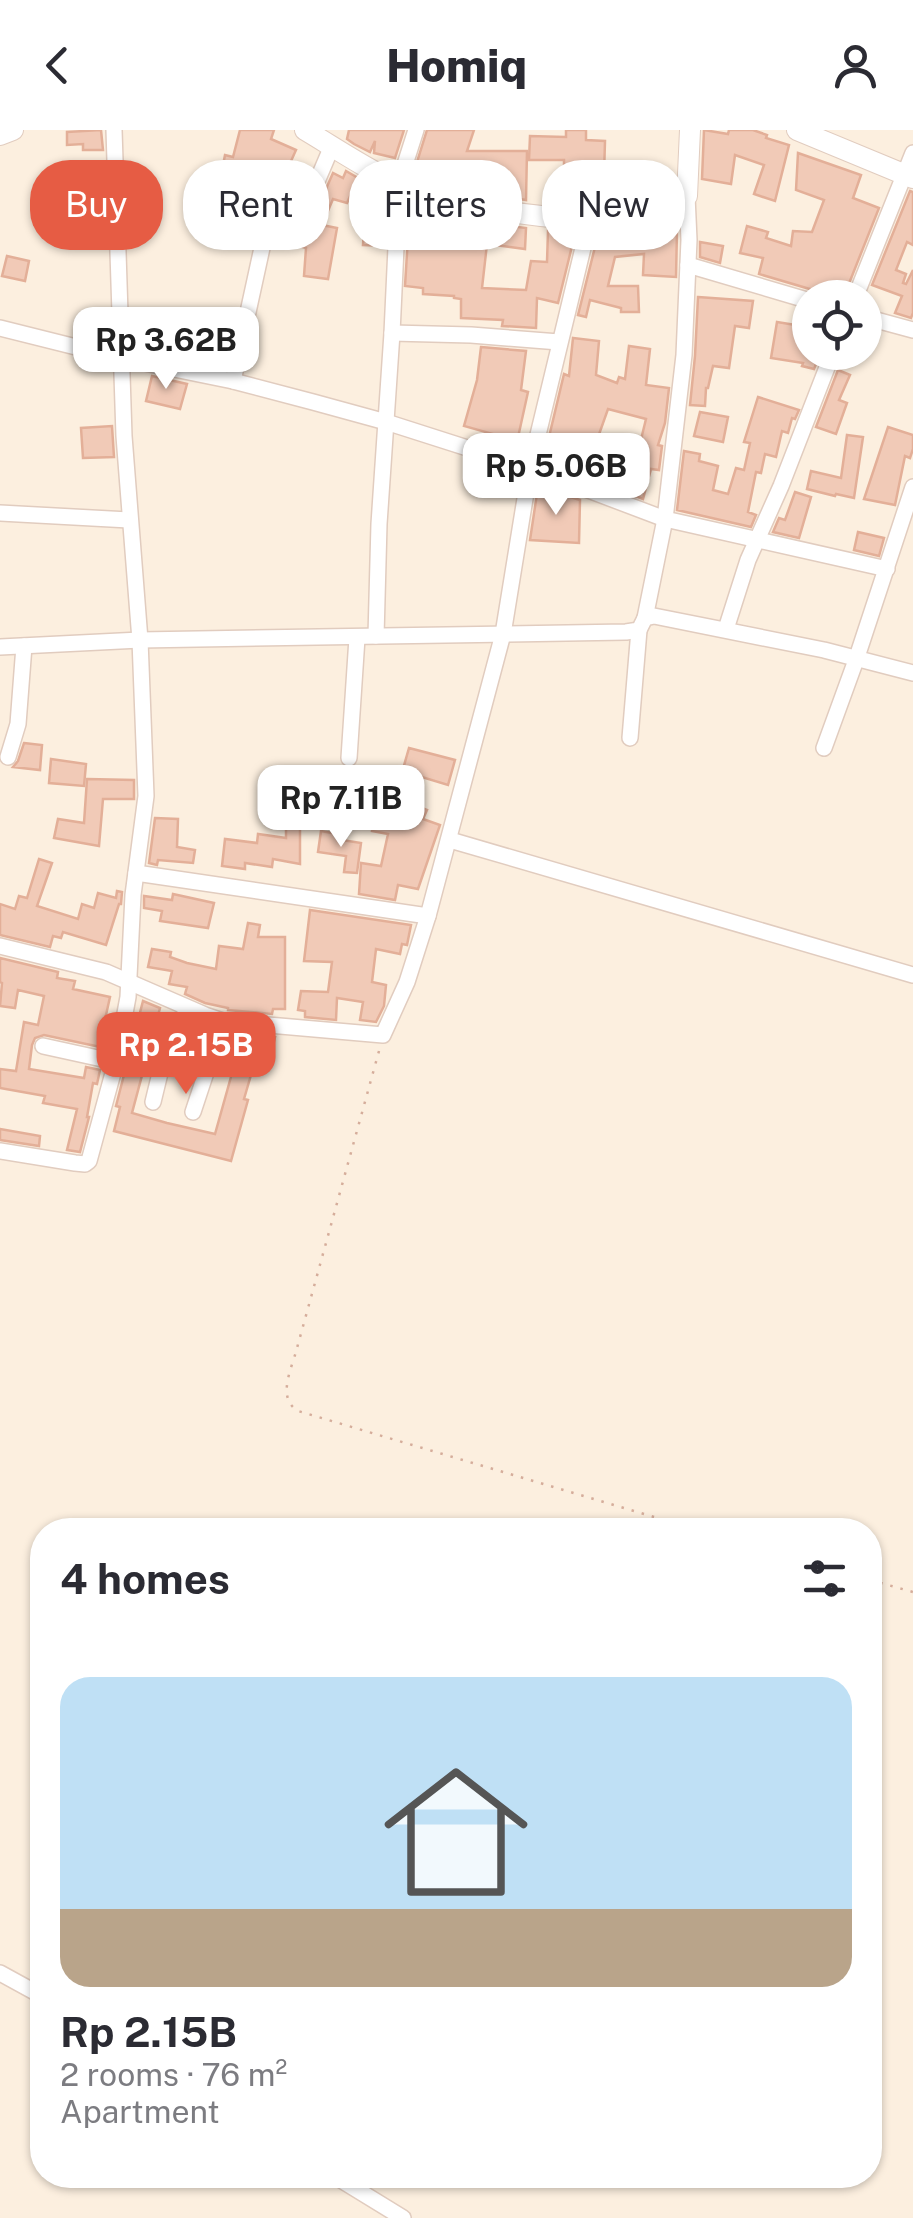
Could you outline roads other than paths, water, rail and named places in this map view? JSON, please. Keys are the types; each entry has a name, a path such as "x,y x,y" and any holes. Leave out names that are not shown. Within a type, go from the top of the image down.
{"street":[{"path":"0,135 12,130"},
{"path":"0,1151 87,1162 116,1062 129,980 147,772 120,358 114,130"},
{"path":"406,160 416,130"},
{"path":"630,738 642,624 665,518 684,355 690,130"},
{"path":"797,130 908,176"},
{"path":"318,136 359,160"},
{"path":"863,280 908,176 913,153"},
{"path":"232,381 261,250"},
{"path":"376,636 396,250"},
{"path":"0,946 129,980 223,1021 383,1035 407,982 428,916 503,634 530,468 582,250"},
{"path":"688,265 792,297"},
{"path":"882,322 913,330"},
{"path":"0,328 232,381 386,422 530,468 665,518 887,569"},
{"path":"392,332 559,342"},
{"path":"726,629 748,560 826,370"},
{"path":"824,748 913,486"},
{"path":"0,513 130,520"},
{"path":"0,646 626,632 664,616 913,673"},
{"path":"349,758 357,638"},
{"path":"8,758 18,724 24,646"},
{"path":"450,840 913,975"},
{"path":"136,873 428,916"},
{"path":"153,1102 171,1032 190,1009"},
{"path":"193,1112 223,1021"},
{"path":"43,1046 116,1062"},
{"path":"0,1972 30,1989"},
{"path":"353,2188 403,2218"}]}
